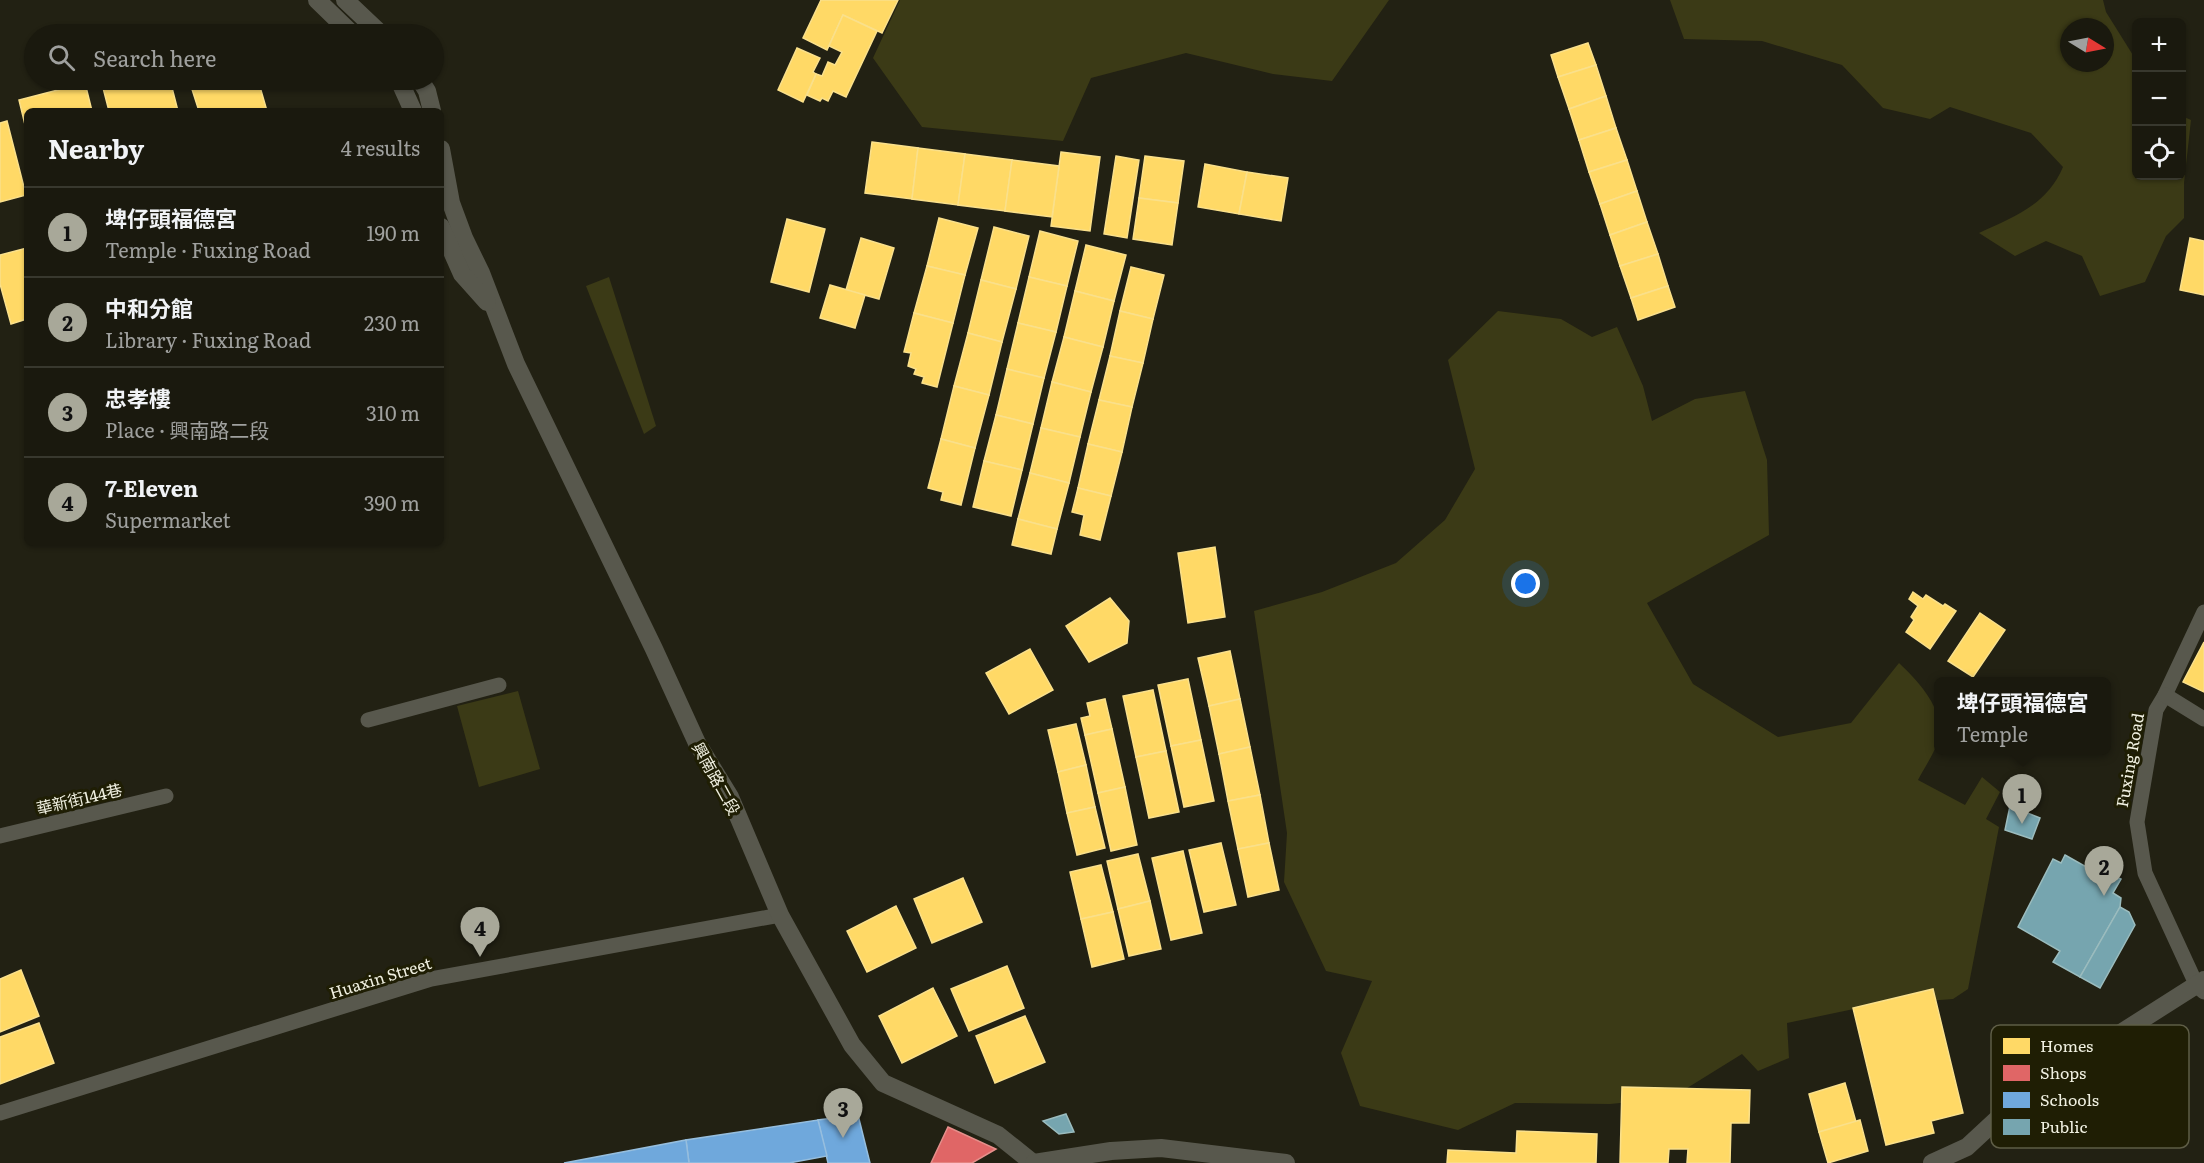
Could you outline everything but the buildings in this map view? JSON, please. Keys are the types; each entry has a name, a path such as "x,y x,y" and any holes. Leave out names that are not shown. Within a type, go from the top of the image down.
{"street":[{"path":"317,0 342,24"},
{"path":"345,0 370,24"},
{"path":"404,90 412,108"},
{"path":"426,90 431,108"},
{"name":"興南路二段","path":"444,164 451,203 516,364 697,743 730,797 780,915 852,1045 883,1083 998,1135 1034,1163"},
{"path":"444,234 462,274 494,310"},
{"name":"Fuxing Road","path":"2202,986 2145,873 2137,822 2156,710 2204,612"},
{"path":"368,720 499,686"},
{"path":"2165,695 2204,719"},
{"name":"華新街144巷","path":"0,836 166,796"},
{"name":"Huaxin Street","path":"0,1113 431,979 780,915"},
{"path":"2138,1025 2202,986"},
{"path":"1932,1163 1967,1147 1991,1124"},
{"path":"1034,1163 1112,1151 1161,1148 1286,1163"}],"shaded area":[{"path":"900,0 1389,0 1332,81 1273,74 1186,53 1091,78 1063,141 922,127 873,58"},
{"path":"1670,0 2103,0 2110,18 2060,18 2060,72 2114,72 2114,25 2132,54 2132,180 2184,180 2184,218 2166,236 2145,282 2100,296 2082,256 2046,241 2015,256 1979,233 2017,215 2039,200 2056,180 2063,167 2031,133 1950,107 1930,119 1883,108 1842,65 1762,41 1684,39"},
{"path":"2186,118 2191,120 2186,165"},
{"path":"609,277 656,426 644,434 586,286"},
{"path":"1498,311 1561,319 1592,337 1617,327 1643,386 1652,421 1695,399 1745,391 1767,460 1769,535 1647,603 1693,684 1778,737 1851,723 1899,663 1915,679 1934,708 1934,750 1918,780 1965,805 1982,777 2000,792 1986,819 1999,827 1968,989 1953,999 1873,1005 1787,1023 1789,1058 1758,1071 1742,1054 1671,1098 1610,1104 1515,1103 1458,1130 1360,1106 1341,1053 1372,981 1326,971 1284,882 1287,833 1254,611 1322,592 1396,563 1445,520 1475,469 1448,360"},
{"path":"518,691 540,769 479,787 457,706"}],"place":[{"name":"埤仔頭福德宮","path":"2022,824"},
{"name":"中和分館","path":"2104,896"},
{"name":"7-Eleven","path":"480,957"},
{"name":"忠孝樓","path":"843,1138"}]}
